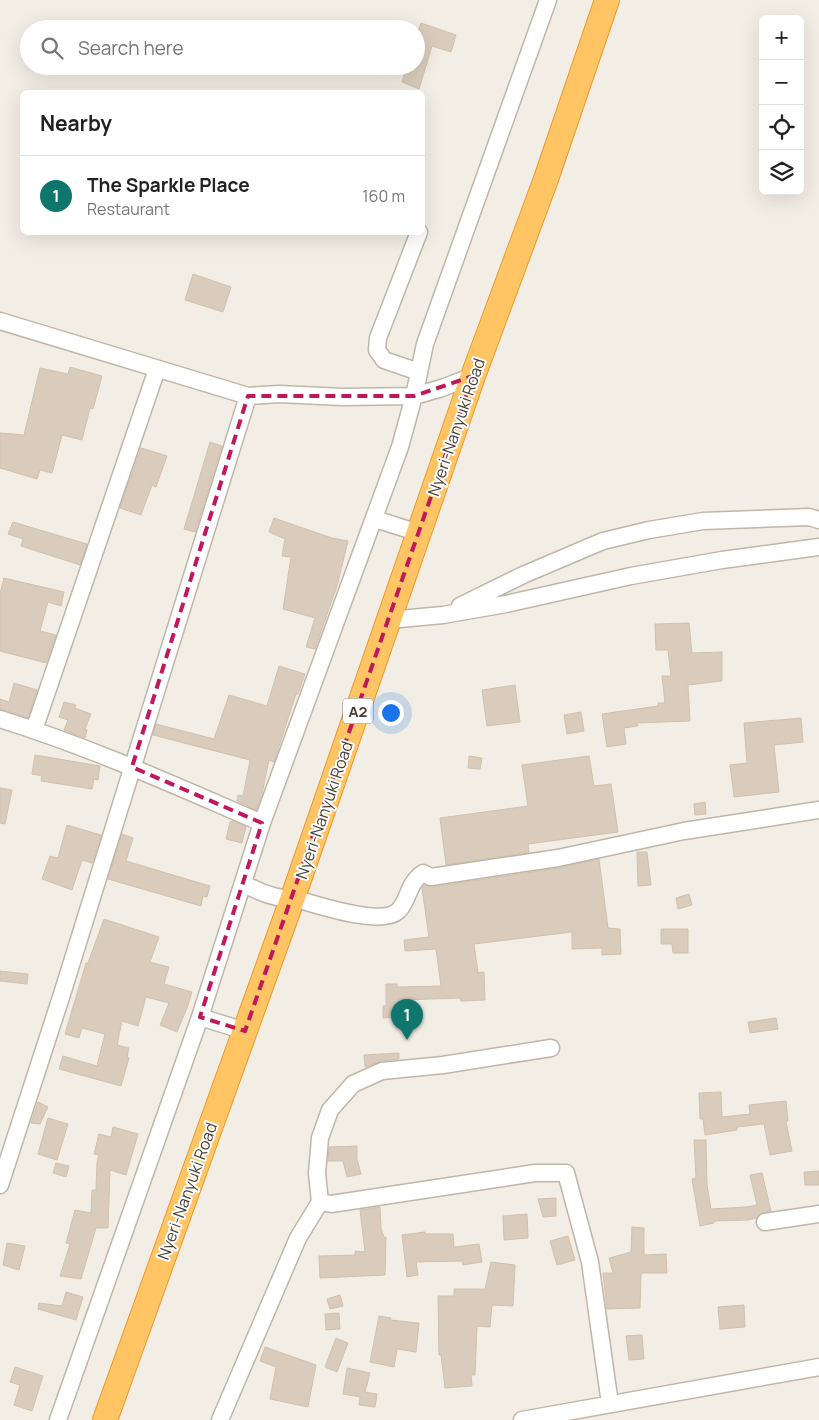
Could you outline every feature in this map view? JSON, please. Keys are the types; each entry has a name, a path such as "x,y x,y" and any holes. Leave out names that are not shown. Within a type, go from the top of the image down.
{"highway":[{"name":"Nyeri-Nanyuki Road","path":"105,1420 245,1031 296,899 418,533 473,376 546,179 607,0"}],"street":[{"path":"58,1420 200,1017 262,823 400,447 414,396 425,344 548,0"},
{"path":"418,235 378,338 377,350 384,360 418,372"},
{"path":"0,321 248,396 279,394 343,397 414,396 473,376"},
{"path":"34,730 157,369"},
{"path":"0,1185 62,994 248,396"},
{"path":"443,615 523,575 603,541 648,530 703,521 809,517 819,520"},
{"path":"375,519 418,533"},
{"path":"389,620 443,615 506,604 631,576 722,560 819,547"},
{"path":"0,720 34,730 132,767 262,823"},
{"path":"243,883 259,893 296,899 345,913 373,916 392,914 401,907 411,886 417,877 423,873 431,877 558,858 684,831 819,810"},
{"path":"200,1017 245,1031"},
{"path":"220,1420 298,1238 320,1202 317,1172 320,1138 330,1110 353,1084 382,1072 443,1065 551,1048"},
{"path":"320,1202 331,1204 535,1173 566,1174 590,1262 610,1404"},
{"path":"765,1222 819,1214"},
{"path":"522,1420 819,1367"}],"highlighted area":[{"path":"473,376 245,1031 200,1017 262,823 132,767 248,396 414,396"}],"building":[{"path":"425,24 456,35 451,52 432,46 425,69"},
{"path":"404,75 423,75 419,89 402,82"},
{"path":"193,274 231,287 223,312 185,300"},
{"path":"70,367 102,376 93,409 90,408 82,440 62,435 52,473 40,470 37,479 0,468 0,433 24,435 40,368 68,374"},
{"path":"210,442 222,446 195,532 184,529"},
{"path":"141,448 167,456 156,487 152,485 141,515 120,508"},
{"path":"274,518 332,538 348,541 337,586 315,649 306,647 315,618 283,609 291,557 282,556 285,539 269,532"},
{"path":"13,522 87,544 80,565 21,546 23,539 8,534"},
{"path":"4,578 64,592 61,606 48,602 40,631 56,635 46,663 0,651 0,593"},
{"path":"689,623 692,653 722,652 722,681 688,685 690,721 637,723 638,726 624,728 626,744 607,747 602,714 658,706 658,703 665,703 662,676 671,676 668,650 656,650 655,624"},
{"path":"279,666 305,674 298,694 296,694 274,762 269,760 262,794 256,810 237,801 238,795 243,796 250,760 153,735 156,724 214,739 229,695 267,706"},
{"path":"14,683 37,690 28,718 0,709 0,699 9,702"},
{"path":"515,685 520,722 487,726 482,690"},
{"path":"64,702 76,705 75,708 91,714 85,729 87,730 85,738 64,730 68,720 59,717"},
{"path":"581,712 584,731 567,734 564,715"},
{"path":"801,718 803,742 774,745 779,792 734,797 730,765 747,763 744,723"},
{"path":"35,755 100,766 98,780 94,779 92,789 41,781 42,776 32,774"},
{"path":"469,756 482,758 480,769 468,768"},
{"path":"589,756 594,786 611,784 618,832 528,844 529,852 446,865 440,818 528,806 522,765"},
{"path":"0,788 12,790 5,824 0,823"},
{"path":"705,802 706,814 695,815 694,804"},
{"path":"233,821 246,827 242,843 226,839 230,822"},
{"path":"67,825 101,835 92,863 82,860 72,890 42,879 50,856 58,858"},
{"path":"122,834 133,838 126,861 210,886 207,897 203,896 201,906 108,879"},
{"path":"637,852 647,852 651,885 638,886"},
{"path":"599,859 608,928 620,929 621,954 602,955 602,948 572,949 572,932 474,944 478,973 484,972 485,1000 461,1001 460,998 402,1000 402,1017 383,1018 383,1006 386,1006 386,984 397,984 397,987 441,986 436,949 405,951 404,940 429,937 422,888 425,885 432,887 559,868"},
{"path":"689,894 692,905 678,909 676,898"},
{"path":"104,919 159,937 150,962 169,967 164,984 192,992 177,1032 160,1025 169,1003 146,997 138,1026 122,1021 117,1045 129,1048 127,1057 129,1058 121,1086 59,1069 63,1056 97,1066 105,1034 82,1028 79,1038 65,1034 86,963 88,963"},
{"path":"661,929 688,929 688,953 673,953 672,944 661,944"},
{"path":"0,971 28,974 27,984 0,981"},
{"path":"776,1018 778,1029 750,1033 748,1022"},
{"path":"399,1053 399,1059 381,1061 365,1067 364,1055"},
{"path":"721,1092 722,1117 750,1114 749,1105 786,1101 788,1121 786,1121 792,1151 770,1155 764,1124 737,1127 737,1130 705,1135 703,1119 700,1119 699,1093"},
{"path":"38,1102 48,1107 40,1124 31,1123"},
{"path":"48,1118 68,1124 57,1160 38,1154"},
{"path":"113,1127 138,1134 126,1175 110,1170 108,1228 96,1228 81,1279 60,1276 70,1244 66,1243 75,1210 91,1213 92,1190 96,1190 99,1155 94,1154 99,1134 111,1137"},
{"path":"694,1140 706,1140 707,1185 711,1209 757,1205 750,1175 762,1173 771,1211 763,1212 756,1218 748,1220 714,1221 714,1223 700,1226 692,1179 696,1178"},
{"path":"357,1146 357,1159 361,1174 347,1177 343,1161 328,1161 329,1147"},
{"path":"56,1163 69,1166 66,1177 53,1173"},
{"path":"819,1171 819,1185 805,1185 804,1172"},
{"path":"556,1198 556,1216 543,1217 538,1199"},
{"path":"380,1207 381,1228 384,1237 386,1237 385,1275 320,1278 319,1256 355,1255 355,1251 365,1252 360,1210"},
{"path":"527,1214 528,1238 504,1240 503,1216"},
{"path":"632,1227 644,1228 644,1255 666,1254 667,1273 641,1273 640,1308 607,1309 603,1273 613,1273 609,1258 631,1252"},
{"path":"425,1232 425,1234 453,1234 454,1247 479,1244 482,1262 463,1265 462,1261 416,1262 418,1275 407,1277 402,1235"},
{"path":"568,1236 575,1260 557,1265 550,1241"},
{"path":"7,1243 25,1246 19,1270 3,1265"},
{"path":"491,1262 515,1265 513,1306 492,1305 490,1327 477,1326 475,1375 471,1375 472,1386 445,1388 441,1355 439,1355 438,1296 454,1296 454,1289 485,1289"},
{"path":"66,1292 83,1297 76,1320 38,1309 39,1303 62,1306"},
{"path":"340,1295 343,1306 330,1309 327,1299"},
{"path":"744,1305 745,1327 720,1329 718,1307"},
{"path":"339,1313 340,1329 326,1330 325,1314"},
{"path":"379,1316 391,1318 390,1320 419,1323 416,1352 397,1349 394,1367 370,1362"},
{"path":"642,1335 644,1359 629,1360 626,1336"},
{"path":"336,1338 348,1343 337,1372 325,1367"},
{"path":"265,1347 316,1365 308,1407 270,1399 276,1367 260,1361"},
{"path":"15,1367 43,1376 32,1411 14,1405 20,1385 10,1382"},
{"path":"347,1368 370,1373 365,1392 377,1394 375,1407 359,1405 360,1397 343,1394"}],"place":[{"name":"The Sparkle Place","path":"407,1040"}]}
